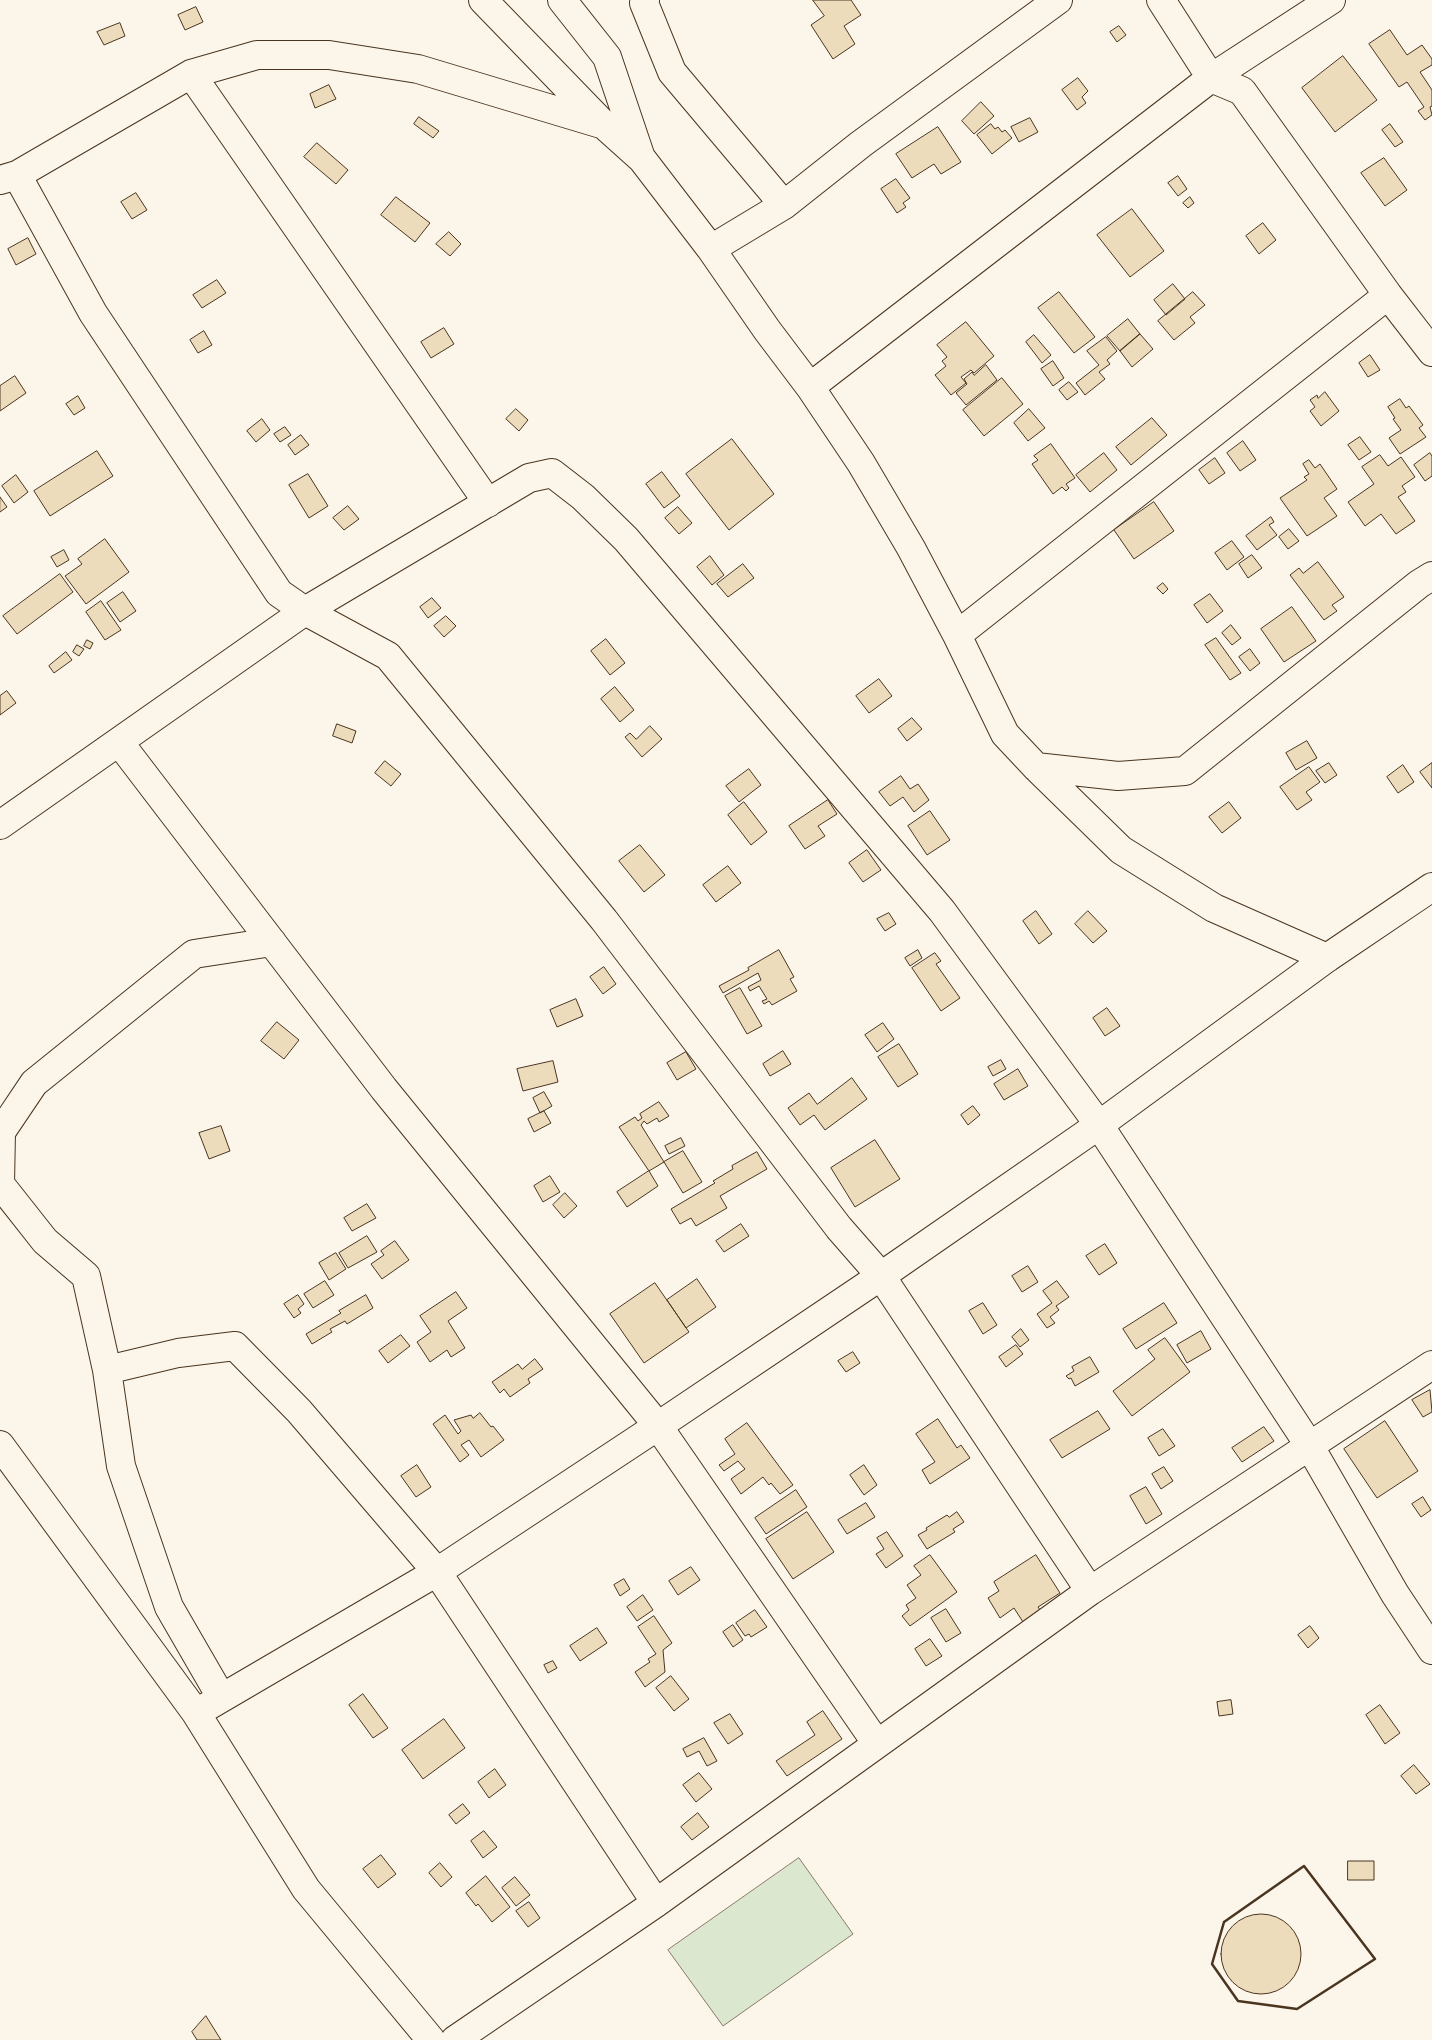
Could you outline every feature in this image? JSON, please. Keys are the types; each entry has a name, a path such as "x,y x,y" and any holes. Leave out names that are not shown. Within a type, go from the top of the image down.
{"street":[{"path":"483,0 603,124 642,159 711,249 767,330 810,387 861,463 911,548 958,636 1005,734 1121,850 1214,908 1326,958"},
{"path":"562,0 607,57 642,159"},
{"path":"645,0 644,3 672,72 784,205"},
{"path":"711,249 784,205 861,144 1058,0"},
{"path":"1161,0 1211,78 1242,91 1388,295 1432,352"},
{"path":"810,387 1211,78 1331,0"},
{"path":"603,124 418,69 329,56 257,55 191,74 8,178 93,313 279,593 305,611 388,656 604,920 839,1228 881,1276 1090,1591"},
{"path":"191,74 488,503"},
{"path":"958,636 1388,295"},
{"path":"0,825 305,611 529,478 552,473 583,497 626,538 942,911 1099,1125 1309,1445 1395,1594 1432,1650"},
{"path":"1036,767 1118,776 1185,771 1419,584 1432,576"},
{"path":"119,742 384,1089 658,1426 877,1744"},
{"path":"196,1713 438,1572 658,1426 881,1276 1099,1125 1326,958 1432,887"},
{"path":"222,1697 169,1608 121,1466 107,1370 86,1276 45,1242 0,1184 2,1132 34,1083 194,954 272,942"},
{"path":"107,1370 178,1353 235,1346 299,1411 438,1572 656,1903"},
{"path":"455,2040 656,1903 1090,1591 1432,1365"},
{"path":"0,1445 196,1713 306,1889 431,2040"}],"green space":[{"path":"799,1858 853,1934 723,2026 668,1950"}],"building":[{"path":"813,0 851,0 861,15 844,26 855,44 833,59 811,25 824,16"},
{"path":"196,7 203,22 185,30 178,15"},
{"path":"120,23 125,36 104,45 97,32"},
{"path":"1119,26 1126,35 1117,42 1110,32"},
{"path":"1390,30 1407,55 1422,45 1432,59 1432,65 1420,72 1432,90 1432,106 1430,107 1432,115 1425,120 1418,111 1424,107 1407,82 1399,87 1369,44"},
{"path":"1343,56 1377,100 1335,132 1302,88"},
{"path":"1078,78 1088,91 1082,97 1086,103 1077,110 1062,90"},
{"path":"329,85 336,99 315,108 310,94"},
{"path":"981,102 994,116 974,134 962,121"},
{"path":"419,117 439,131 433,138 414,124"},
{"path":"1030,118 1038,132 1019,142 1011,127"},
{"path":"991,124 995,129 998,127 1002,132 1005,130 1012,138 992,154 977,135"},
{"path":"1390,124 1403,142 1395,147 1382,130"},
{"path":"938,127 961,162 941,174 934,164 912,178 896,154"},
{"path":"317,143 348,170 336,184 304,157"},
{"path":"1384,158 1407,190 1385,206 1361,173"},
{"path":"1178,176 1187,189 1178,196 1168,183"},
{"path":"896,179 910,198 903,203 906,207 897,213 881,189"},
{"path":"136,193 147,210 132,219 121,202"},
{"path":"396,197 430,223 415,242 381,215"},
{"path":"1190,197 1194,203 1188,208 1183,203"},
{"path":"1132,209 1164,251 1130,277 1097,235"},
{"path":"1263,223 1276,240 1259,254 1246,236"},
{"path":"449,232 461,244 450,256 436,244"},
{"path":"28,238 36,254 16,265 8,249"},
{"path":"217,280 226,293 202,308 193,295"},
{"path":"1173,284 1185,299 1166,315 1154,300"},
{"path":"1059,292 1095,337 1074,353 1038,308"},
{"path":"1193,292 1205,305 1190,317 1195,323 1174,340 1158,321"},
{"path":"1128,319 1140,334 1120,351 1107,336"},
{"path":"966,322 994,356 974,373 971,370 961,377 966,383 951,395 935,375 946,366 942,361 947,357 937,345"},
{"path":"444,328 454,344 431,358 421,342"},
{"path":"204,331 212,345 198,353 190,340"},
{"path":"1140,334 1153,349 1132,367 1120,351"},
{"path":"1034,335 1051,355 1042,363 1026,342"},
{"path":"1106,337 1117,351 1107,360 1110,364 1099,372 1105,379 1085,395 1076,383 1099,365 1087,351"},
{"path":"1370,355 1380,370 1368,377 1359,363"},
{"path":"1053,361 1064,378 1053,386 1041,369"},
{"path":"986,365 997,380 966,405 956,393 967,384 964,379 972,372 974,375"},
{"path":"15,376 26,393 0,411 0,386"},
{"path":"1002,378 1023,404 984,436 963,410"},
{"path":"1069,382 1078,392 1067,400 1059,390"},
{"path":"1325,392 1339,411 1321,426 1310,411 1315,407 1310,400 1317,395 1318,398"},
{"path":"78,396 85,408 74,415 66,404"},
{"path":"1400,399 1406,408 1409,406 1423,425 1419,428 1426,437 1400,454 1389,438 1401,430 1393,419 1395,418 1388,407"},
{"path":"516,409 528,420 519,431 506,419"},
{"path":"1029,409 1045,428 1028,441 1014,423"},
{"path":"1152,418 1167,435 1131,465 1116,447"},
{"path":"262,419 270,430 256,442 247,431"},
{"path":"285,427 291,435 280,442 274,434"},
{"path":"301,435 309,445 295,455 288,445"},
{"path":"1360,437 1371,452 1359,460 1348,445"},
{"path":"732,439 774,494 729,530 686,474"},
{"path":"1243,441 1256,460 1240,471 1227,453"},
{"path":"1051,444 1075,478 1066,484 1069,488 1066,491 1062,487 1053,494 1032,464 1038,460 1034,456"},
{"path":"97,451 113,476 50,516 34,491"},
{"path":"1104,453 1117,470 1090,492 1076,475"},
{"path":"1430,453 1432,456 1432,476 1425,481 1414,465"},
{"path":"1380,455 1388,466 1401,457 1415,477 1402,486 1406,492 1398,497 1415,521 1396,534 1381,514 1365,526 1348,502 1374,484 1362,467"},
{"path":"1215,458 1225,473 1209,484 1199,470"},
{"path":"1309,460 1315,468 1320,464 1337,489 1324,498 1337,516 1307,536 1280,498 1307,480 1304,477 1309,474 1303,464"},
{"path":"662,472 680,496 664,508 646,484"},
{"path":"308,474 328,506 309,518 289,485"},
{"path":"16,475 28,492 14,503 2,486"},
{"path":"0,497 7,507 0,512"},
{"path":"1154,502 1174,531 1134,559 1114,530"},
{"path":"348,506 359,519 344,530 333,518"},
{"path":"678,507 692,523 679,534 665,518"},
{"path":"1271,517 1274,522 1269,525 1277,535 1257,550 1246,536"},
{"path":"1289,529 1299,541 1288,549 1279,537"},
{"path":"105,539 129,572 86,604 65,576 82,564 78,559"},
{"path":"1232,541 1244,557 1227,570 1215,553"},
{"path":"64,550 69,560 57,567 51,557"},
{"path":"1252,555 1262,568 1248,578 1239,564"},
{"path":"710,556 724,575 712,585 697,567"},
{"path":"1318,562 1344,597 1332,605 1337,611 1324,620 1290,575 1299,568 1303,573"},
{"path":"743,564 754,578 728,597 717,584"},
{"path":"60,574 73,592 17,634 3,616"},
{"path":"1163,583 1168,589 1163,594 1157,588"},
{"path":"123,592 136,611 120,622 107,603"},
{"path":"1210,594 1223,611 1207,623 1194,605"},
{"path":"432,598 441,608 428,618 420,607"},
{"path":"101,601 121,630 105,640 86,612"},
{"path":"1292,607 1316,641 1284,662 1261,629"},
{"path":"446,616 456,626 444,637 434,626"},
{"path":"1231,625 1241,638 1232,645 1222,633"},
{"path":"1216,638 1241,673 1230,680 1205,645"},
{"path":"606,639 625,663 610,675 591,651"},
{"path":"87,640 93,643 90,649 84,646"},
{"path":"77,645 84,649 79,656 73,652"},
{"path":"1250,649 1260,663 1250,671 1239,657"},
{"path":"66,652 72,660 54,673 49,666"},
{"path":"879,679 892,696 869,713 856,696"},
{"path":"615,687 634,710 620,722 601,699"},
{"path":"7,691 16,703 0,715 0,696"},
{"path":"912,718 922,729 907,741 898,729"},
{"path":"337,724 356,731 352,743 333,736"},
{"path":"650,726 662,739 642,757 625,737 630,733 636,739"},
{"path":"1307,741 1317,758 1296,770 1286,753"},
{"path":"385,761 401,774 391,786 375,773"},
{"path":"1329,763 1337,775 1325,783 1316,771"},
{"path":"1432,763 1432,788 1420,772"},
{"path":"1403,765 1414,782 1398,793 1387,777"},
{"path":"1309,767 1320,782 1306,792 1312,800 1297,810 1280,787"},
{"path":"749,769 761,785 739,802 726,786"},
{"path":"901,776 910,789 918,784 929,800 914,812 903,797 890,806 879,792"},
{"path":"828,800 837,814 818,826 825,836 805,849 789,826"},
{"path":"744,802 767,832 751,845 728,815"},
{"path":"1229,802 1241,818 1222,833 1209,817"},
{"path":"930,811 950,840 927,855 908,826"},
{"path":"640,845 665,875 644,892 619,861"},
{"path":"867,850 881,870 863,882 849,863"},
{"path":"728,866 741,883 716,902 703,885"},
{"path":"1036,911 1052,934 1039,944 1023,921"},
{"path":"1088,911 1107,931 1093,943 1075,924"},
{"path":"889,913 896,924 885,931 877,919"},
{"path":"779,950 794,977 790,979 797,991 772,1005 769,1001 764,1004 762,1001 767,999 759,986 750,991 748,987 761,980 758,973 723,993 719,986 749,970 748,968"},
{"path":"918,950 922,958 910,966 905,958"},
{"path":"935,953 941,961 936,964 960,998 941,1011 912,968"},
{"path":"604,967 616,984 603,994 590,977"},
{"path":"740,988 762,1026 747,1034 725,996"},
{"path":"576,999 583,1016 557,1027 550,1010"},
{"path":"1107,1008 1120,1026 1105,1036 1093,1018"},
{"path":"277,1022 299,1040 284,1059 261,1041"},
{"path":"883,1023 894,1039 877,1052 865,1035"},
{"path":"899,1044 918,1074 898,1087 878,1057"},
{"path":"783,1051 791,1064 770,1076 763,1064"},
{"path":"686,1052 696,1069 677,1080 667,1063"},
{"path":"1001,1060 1006,1069 993,1076 988,1067"},
{"path":"553,1061 558,1082 523,1091 517,1069"},
{"path":"1018,1069 1028,1086 1004,1100 994,1084"},
{"path":"852,1078 867,1099 825,1130 814,1115 800,1125 788,1108 809,1093 817,1104"},
{"path":"544,1092 552,1106 540,1113 533,1098"},
{"path":"659,1102 669,1116 659,1122 657,1118 647,1124 644,1121 641,1125 664,1162 649,1171 619,1127 635,1117 638,1121 642,1118 640,1114"},
{"path":"973,1106 980,1115 968,1125 961,1115"},
{"path":"544,1111 551,1123 534,1132 528,1119"},
{"path":"221,1126 230,1151 209,1159 199,1133"},
{"path":"681,1138 685,1146 669,1154 665,1146"},
{"path":"875,1140 900,1179 855,1207 831,1168"},
{"path":"683,1151 702,1182 683,1193 664,1162"},
{"path":"757,1152 767,1169 720,1196 727,1208 696,1226 691,1218 680,1224 671,1209 715,1183 713,1181 733,1169 732,1166"},
{"path":"649,1171 658,1186 627,1207 617,1192"},
{"path":"550,1176 560,1192 543,1202 534,1186"},
{"path":"565,1193 577,1206 564,1218 553,1205"},
{"path":"367,1204 376,1218 352,1231 344,1218"},
{"path":"741,1224 749,1236 724,1252 716,1241"},
{"path":"367,1236 377,1252 348,1268 339,1253"},
{"path":"395,1241 409,1260 382,1279 371,1264 384,1255 381,1251"},
{"path":"1105,1244 1117,1263 1099,1275 1086,1256"},
{"path":"336,1253 346,1269 329,1280 319,1263"},
{"path":"1028,1266 1038,1282 1022,1292 1012,1276"},
{"path":"697,1279 716,1307 686,1328 667,1300"},
{"path":"325,1281 334,1295 313,1308 304,1294"},
{"path":"1057,1281 1069,1297 1056,1306 1059,1310 1050,1317 1055,1323 1047,1328 1037,1314 1052,1303 1043,1291"},
{"path":"655,1283 689,1332 644,1363 610,1314"},
{"path":"456,1292 467,1308 448,1321 465,1348 451,1357 447,1350 430,1362 417,1342 431,1332 420,1316"},
{"path":"298,1295 304,1304 298,1309 301,1313 294,1318 284,1304"},
{"path":"366,1295 373,1308 347,1324 345,1321 330,1329 332,1332 312,1344 306,1334"},
{"path":"983,1303 997,1325 983,1334 969,1311"},
{"path":"1164,1303 1177,1323 1136,1349 1123,1329"},
{"path":"1021,1329 1029,1340 1020,1347 1012,1337"},
{"path":"1201,1331 1211,1349 1187,1363 1177,1345"},
{"path":"401,1335 410,1346 388,1363 379,1351"},
{"path":"1165,1338 1190,1372 1132,1416 1113,1391 1155,1359 1148,1350"},
{"path":"1016,1345 1023,1354 1006,1367 999,1357"},
{"path":"853,1352 860,1363 846,1372 838,1361"},
{"path":"1090,1357 1099,1372 1075,1386 1071,1378 1069,1379 1066,1376 1074,1371 1072,1367"},
{"path":"535,1359 543,1369 528,1379 530,1383 510,1397 504,1389 500,1393 492,1382 518,1364 522,1369"},
{"path":"1430,1390 1432,1412 1423,1417 1412,1400"},
{"path":"1098,1411 1110,1429 1062,1458 1050,1440"},
{"path":"480,1413 504,1440 481,1457 469,1440 461,1445 469,1455 460,1462 433,1424 445,1415 458,1434 461,1431 454,1420 471,1415 473,1418"},
{"path":"938,1419 957,1448 961,1445 970,1458 930,1484 922,1470 935,1462 916,1434"},
{"path":"1385,1421 1418,1471 1377,1498 1344,1449"},
{"path":"747,1423 793,1485 780,1494 763,1477 741,1494 731,1479 745,1469 738,1461 724,1471 719,1465 735,1454 725,1439"},
{"path":"1264,1427 1274,1441 1242,1462 1232,1448"},
{"path":"1163,1429 1175,1446 1159,1456 1148,1438"},
{"path":"417,1465 431,1487 416,1497 401,1476"},
{"path":"864,1465 877,1485 864,1495 850,1475"},
{"path":"1164,1467 1173,1481 1161,1489 1152,1474"},
{"path":"1146,1487 1162,1514 1146,1524 1130,1496"},
{"path":"796,1490 807,1507 766,1534 755,1518"},
{"path":"1423,1497 1431,1510 1421,1517 1412,1504"},
{"path":"866,1503 875,1517 847,1534 838,1520"},
{"path":"807,1512 834,1552 793,1579 766,1539"},
{"path":"957,1512 964,1522 953,1529 955,1532 927,1549 918,1535 947,1515 949,1517"},
{"path":"887,1532 903,1556 886,1568 876,1554 884,1549 877,1538"},
{"path":"930,1555 957,1592 910,1626 902,1616 909,1610 906,1605 916,1598 907,1585 921,1575 914,1566"},
{"path":"1036,1555 1060,1593 1038,1607 1040,1610 1023,1622 1014,1608 1000,1618 988,1598 999,1591 994,1582"},
{"path":"691,1567 700,1580 678,1595 669,1581"},
{"path":"624,1579 630,1589 620,1596 614,1585"},
{"path":"643,1595 653,1610 637,1621 627,1607"},
{"path":"946,1609 961,1633 946,1642 931,1618"},
{"path":"755,1610 767,1627 751,1637 749,1634 745,1636 736,1623"},
{"path":"654,1616 672,1643 663,1650 665,1672 645,1687 635,1672 650,1662 648,1659 656,1654 638,1627"},
{"path":"733,1625 743,1640 733,1647 723,1632"},
{"path":"1310,1626 1319,1638 1308,1648 1298,1635"},
{"path":"597,1628 607,1643 580,1661 570,1646"},
{"path":"930,1639 942,1656 926,1666 915,1649"},
{"path":"553,1661 557,1668 548,1673 544,1665"},
{"path":"671,1676 689,1699 674,1711 656,1688"},
{"path":"363,1694 388,1728 373,1738 349,1705"},
{"path":"1231,1700 1233,1714 1219,1716 1217,1702"},
{"path":"1380,1705 1400,1733 1385,1744 1366,1715"},
{"path":"823,1711 842,1739 787,1776 776,1761 815,1735 807,1722"},
{"path":"730,1714 743,1734 728,1744 714,1723"},
{"path":"444,1719 465,1748 423,1779 402,1750"},
{"path":"704,1738 717,1761 707,1766 699,1751 687,1757 683,1749"},
{"path":"1414,1765 1430,1784 1416,1794 1401,1776"},
{"path":"495,1769 506,1785 489,1798 478,1782"},
{"path":"699,1773 712,1789 696,1802 683,1785"},
{"path":"463,1804 470,1813 456,1824 449,1815"},
{"path":"698,1813 709,1827 692,1840 681,1827"},
{"path":"484,1831 497,1847 483,1858 471,1841"},
{"path":"381,1855 396,1874 378,1888 363,1869"},
{"path":"1348,1861 1374,1861 1374,1880 1348,1880"},
{"path":"440,1863 452,1877 441,1887 429,1873"},
{"path":"486,1876 510,1907 492,1922 478,1904 476,1906 466,1893"},
{"path":"515,1877 530,1895 516,1906 502,1888"},
{"path":"529,1902 540,1918 528,1927 516,1911"},
{"path":"1261,1914 1276,1917 1289,1926 1298,1939 1301,1954 1298,1969 1289,1982 1276,1991 1261,1994 1246,1991 1233,1982 1224,1969 1221,1954 1224,1939 1233,1926 1246,1917"},
{"path":"206,2016 221,2040 197,2040 192,2032"}],"wall":[{"path":"1304,1866 1375,1959 1297,2009 1238,2001 1212,1964 1224,1922 1304,1866"}]}
